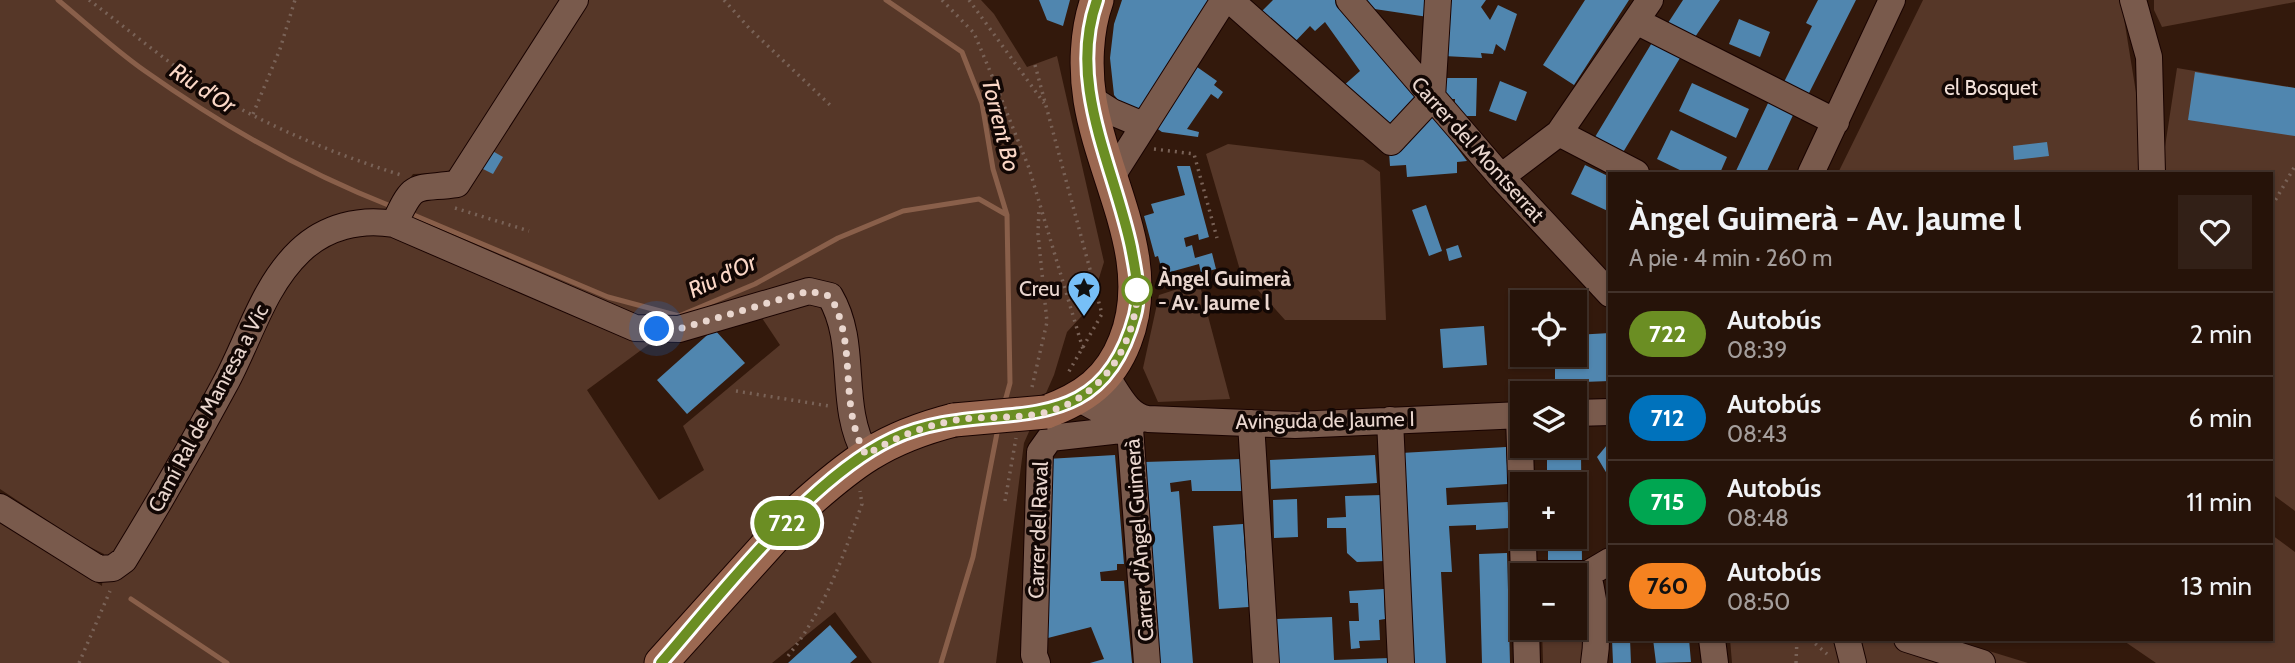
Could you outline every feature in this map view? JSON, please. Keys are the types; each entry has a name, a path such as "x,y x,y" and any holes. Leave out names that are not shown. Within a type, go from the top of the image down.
{"main road":[{"path":"661,663 797,511 856,462 915,430 954,420 1032,411 1078,398 1105,376 1118,359 1135,314 1138,286 1125,218 1111,179 1090,98 1087,56 1097,0"}],"street":[{"path":"575,0 457,184 421,189 395,221 635,328 679,329 809,291 830,296 841,315 849,409 859,442 856,462"},
{"path":"1111,179 1224,0"},
{"path":"1230,0 1391,142 1432,98 1438,0"},
{"name":"Carrer del Montserrat","path":"1349,0 1501,177 1608,293"},
{"path":"1811,172 1891,0"},
{"path":"2133,0 2149,57 2159,169"},
{"path":"1501,177 1559,134 1643,11 1836,122"},
{"path":"1090,98 1112,112 1138,135"},
{"path":"1559,134 1634,172"},
{"name":"Camí Ral de Manresa a Vic","path":"106,568 124,560 138,537 225,384 278,274 302,249 333,228 375,221 395,221"},
{"path":"1105,376 1133,420"},
{"path":"1078,398 1098,409 1133,420"},
{"path":"1587,413 1608,412"},
{"name":"Avinguda de Jaume I","path":"1133,420 1295,425 1510,415"},
{"name":"Carrer del Raval","path":"1037,663 1034,655 1040,452 1050,438 1133,420"},
{"name":"Carrer d'Àngel Guimerà","path":"1133,420 1147,663"},
{"path":"1390,421 1401,663"},
{"path":"1251,423 1265,663"},
{"path":"1521,458 1524,563"},
{"path":"0,507 106,568"},
{"path":"1594,663 1598,637 1599,568"},
{"path":"1526,640 1527,663"},
{"path":"1712,641 1715,663"},
{"path":"1913,641 1982,663"}],"path":[{"path":"89,0 176,66 253,114 321,147 405,176 421,189 454,207 529,231"},
{"path":"253,114 280,49 295,0"},
{"path":"724,0 750,29 830,105"},
{"path":"942,0 974,33 1040,202 1083,349"},
{"path":"969,0 1047,106"},
{"path":"1035,65 1102,314 1069,370 1078,398"},
{"path":"1138,135 1194,154 1217,238"},
{"path":"2273,204 2295,166"},
{"path":"1005,501 1032,411 1046,321 1038,234 1040,202"},
{"path":"736,391 849,409"},
{"path":"788,656 808,630 827,592 862,504 856,462"},
{"path":"79,663 109,592 106,568"},
{"path":"1796,663 1797,641"},
{"path":"1815,641 1845,654"}],"green space":[{"path":"0,0 559,0 559,13 462,165 443,173 413,174 405,185 438,195 465,188 551,50 579,9 589,0 981,0 994,14 1027,67 1057,56 1104,262 1090,307 1067,332 1054,375 1024,443 996,663 872,663 835,612 772,663 0,663 0,519 102,586 104,554 80,542 0,489","holes":["754,306 780,345 683,426 704,470 659,500 587,390 648,345 704,331"]},
{"name":"el Bosquet","path":"1923,0 2121,0 2145,148 2141,172 1838,172"},
{"path":"2154,0 2295,2 2162,27 2154,10"},
{"path":"2177,68 2295,88 2295,511 2273,495 2273,172 2161,172"},
{"path":"1228,144 1363,160 1380,172 1386,320 1285,320 1240,270 1206,154"},
{"path":"1199,282 1230,399 1158,402 1143,368 1159,295"},
{"path":"2273,536 2295,552 2295,663 2156,663 2124,641 2273,641"},
{"path":"1542,640 1585,640 1588,663 1543,663"},
{"path":"1730,641 1956,641 2028,663 1732,663"}],"building":[{"path":"1039,0 1070,0 1063,26 1047,20"},
{"path":"1122,0 1210,0 1147,112 1131,115 1114,95 1110,58 1114,24"},
{"path":"1273,0 1340,0 1420,101 1393,134 1342,87 1360,71 1325,22 1315,31 1310,26 1291,46 1260,13"},
{"path":"1362,0 1429,0 1428,17 1368,8"},
{"path":"1447,0 1486,0 1481,7 1490,20 1498,5 1517,14 1505,51 1496,44 1493,54 1481,53 1482,58 1444,56"},
{"path":"1585,0 1629,0 1574,85 1543,65"},
{"path":"1683,0 1720,0 1693,40 1668,23"},
{"path":"1818,0 1856,0 1807,97 1783,84 1812,26 1806,23"},
{"path":"1739,19 1770,32 1760,57 1729,44"},
{"path":"1653,41 1680,58 1619,159 1592,142"},
{"path":"1190,62 1217,81 1214,85 1223,92 1218,99 1211,94 1187,129 1199,132 1198,137 1162,132 1152,125"},
{"path":"2195,72 2295,88 2295,136 2188,120"},
{"path":"1443,78 1477,78 1476,116 1454,116 1455,99 1443,99"},
{"path":"1500,81 1527,92 1516,121 1489,111"},
{"path":"1692,83 1749,109 1736,138 1679,111"},
{"path":"1769,101 1794,113 1766,172 1735,172"},
{"path":"1429,110 1467,161 1457,162 1457,173 1407,177 1406,165 1390,166 1389,152"},
{"path":"1671,130 1727,157 1720,172 1684,172 1657,159"},
{"path":"2047,142 2049,156 2014,160 2013,146"},
{"path":"489,149 503,157 493,174 479,167"},
{"path":"1585,165 1608,176 1608,211 1571,194"},
{"path":"1177,166 1190,166 1209,237 1199,240 1198,234 1184,238 1186,247 1192,245 1195,258 1212,253 1216,269 1201,273 1199,264 1163,274 1158,256 1155,257 1144,216 1154,213 1151,204 1185,195"},
{"path":"1426,205 1442,251 1429,256 1412,210"},
{"path":"1458,245 1462,257 1449,261 1446,249"},
{"path":"1484,326 1487,365 1443,368 1440,329"},
{"path":"714,329 745,363 687,414 657,380"},
{"path":"1608,333 1608,381 1555,381 1555,367 1587,367 1587,334"},
{"path":"1608,445 1608,476 1597,457"},
{"path":"1506,447 1508,484 1446,488 1447,505 1508,502 1509,528 1476,530 1476,525 1449,526 1452,572 1441,572 1446,663 1414,663 1401,453"},
{"path":"1115,455 1124,564 1117,564 1117,570 1100,572 1101,581 1124,581 1132,663 1090,663 1104,659 1091,627 1040,640 1047,459"},
{"path":"1375,455 1377,483 1271,489 1270,460"},
{"path":"1547,458 1581,458 1581,472 1547,472"},
{"path":"1242,459 1245,491 1192,491 1191,480 1170,483 1171,492 1179,491 1193,663 1159,663 1144,462"},
{"path":"1383,495 1385,561 1357,562 1347,553 1346,528 1327,528 1327,518 1346,517 1345,496"},
{"path":"1297,499 1298,537 1274,538 1273,500"},
{"path":"1243,524 1249,607 1219,609 1213,526"},
{"path":"1548,549 1582,549 1582,563 1548,563"},
{"path":"1507,553 1510,663 1482,663 1479,554"},
{"path":"1384,589 1385,619 1379,620 1380,640 1359,641 1360,648 1351,649 1349,621 1359,621 1358,603 1350,603 1349,591"},
{"path":"1332,617 1334,660 1390,658 1390,663 1278,663 1277,619"},
{"path":"830,625 857,657 850,663 788,663"},
{"path":"1612,641 1630,641 1631,663 1613,663"},
{"path":"1653,641 1689,641 1691,662 1656,663"}],"waterway":[{"name":"Riu d'Or","path":"58,0 134,63 204,111 296,164 393,207"},
{"name":"Torrent Bo","path":"886,0 962,52 982,103 993,169 1007,215"},
{"name":"Riu d'Or","path":"409,213 608,297 679,316 755,284 838,238 903,211 979,199 1007,215 1010,383 1004,405"},
{"name":"Riu d'Or","path":"941,663 973,557 998,428"},
{"path":"131,599 227,663"}],"bus line":[{"name":"722","path":"661,663 797,511 866,455 890,440 915,430 954,420 1045,412 1063,406 1090,391 1112,369 1135,314 1138,286 1125,218 1111,179 1090,98 1087,56 1089,31 1097,0"}],"place":[{"name":"Àngel Guimerà - Av. Jaume l","path":"1137,290"},
{"name":"Creu","path":"1084,318"}],"route":[{"path":"657,329 679,329 743,313 809,291 830,296 841,315 849,409 866,455 890,440 915,430 954,420 1045,412 1063,406 1090,391 1118,359 1135,314 1138,286 1137,290"}]}
